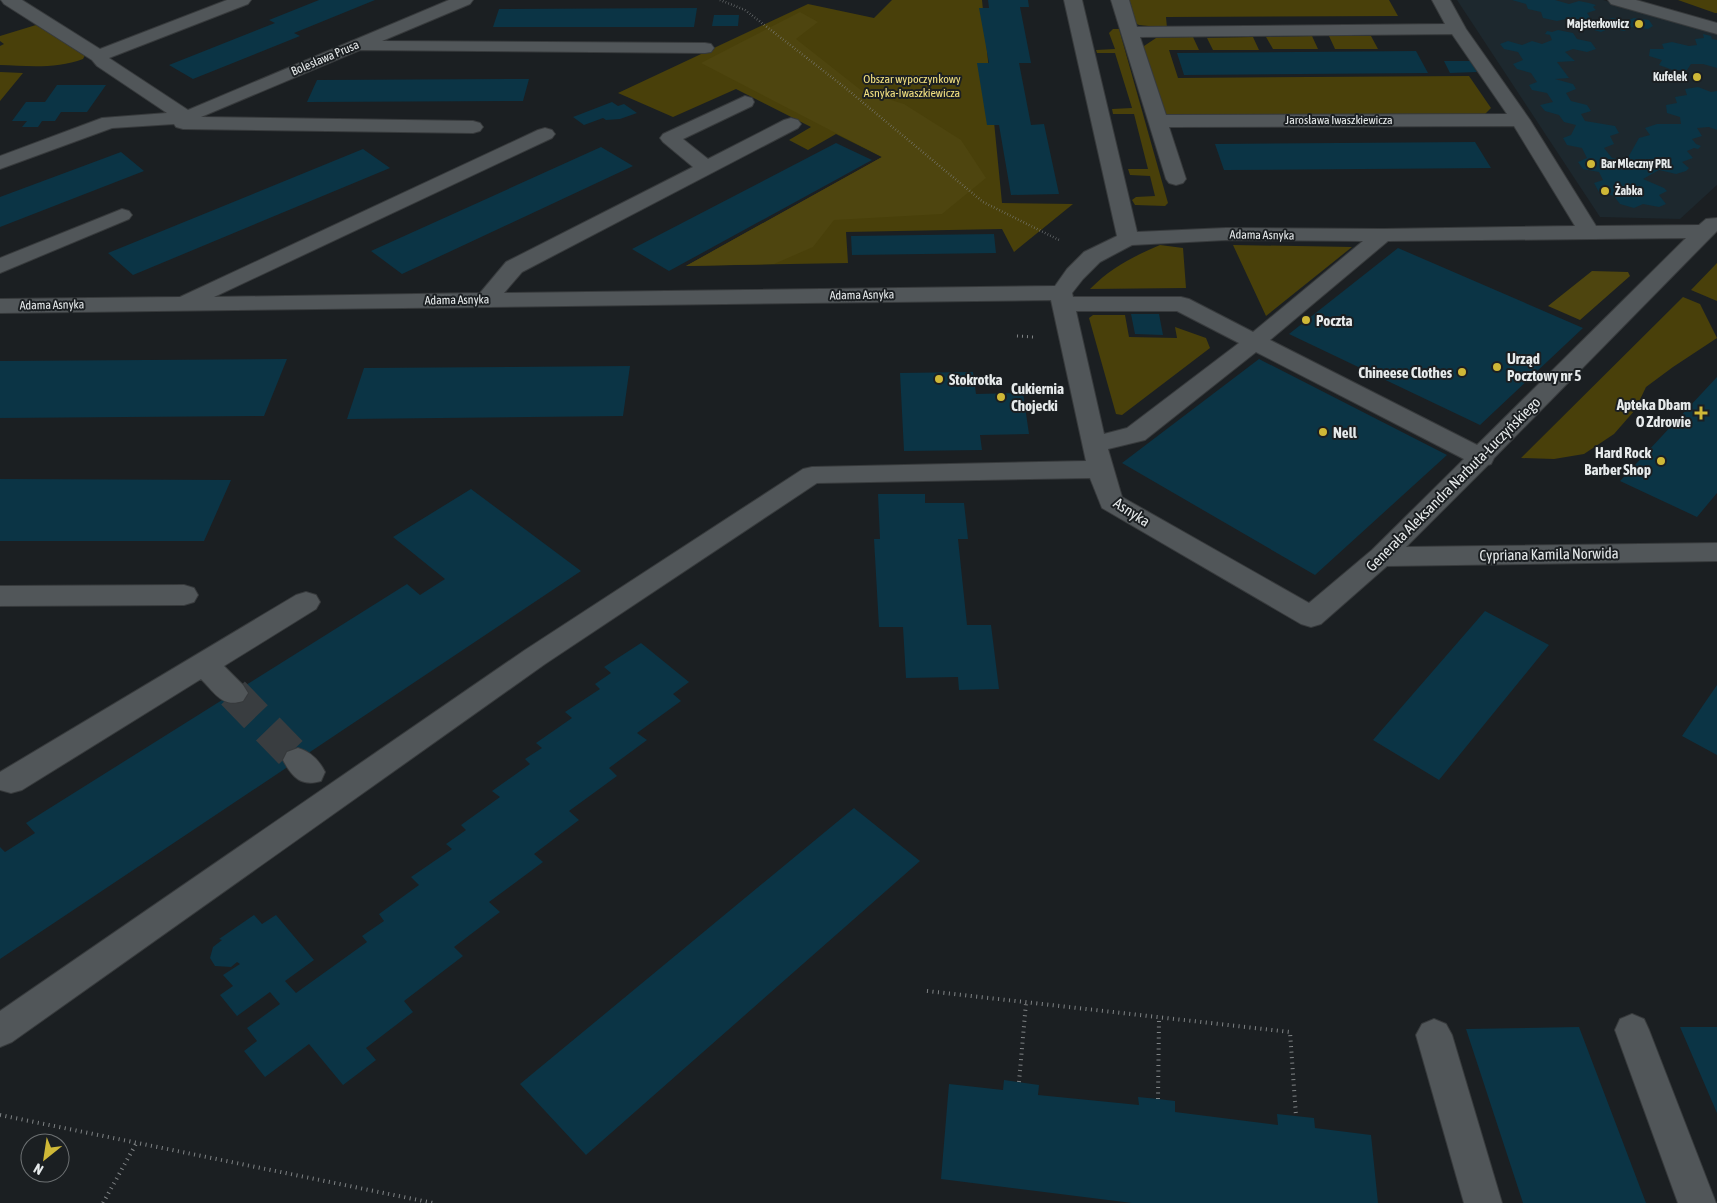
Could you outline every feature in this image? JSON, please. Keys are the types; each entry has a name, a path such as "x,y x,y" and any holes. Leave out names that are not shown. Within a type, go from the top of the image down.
{"street":[{"path":"10,0 99,56 103,62 186,118"},
{"path":"99,56 242,0"},
{"name":"Bolesława Prusa","path":"186,118 464,0"},
{"path":"1073,0 1128,239"},
{"path":"1120,0 1176,179"},
{"path":"1441,0 1457,29 1520,120 1589,232"},
{"path":"1618,0 1717,29"},
{"path":"1130,32 1457,29"},
{"path":"353,46 705,48"},
{"path":"706,168 670,138 745,102"},
{"path":"0,163 109,122 186,118"},
{"name":"Jarosława Iwaszkiewicza","path":"1158,121 1520,120"},
{"path":"109,122 473,126"},
{"path":"486,300 514,267 791,124"},
{"path":"180,304 544,134"},
{"path":"0,266 122,215"},
{"name":"Adama Asnyka","path":"0,306 486,300 1062,298 1075,274 1092,257 1128,239 1226,234 1383,236 1589,232 1711,225"},
{"name":"Generała Aleksandra Narbuta-Łuczyńskiego","path":"1311,617 1381,557 1482,458 1711,225"},
{"path":"0,1031 535,657 812,475 1097,455 1115,442 1136,434 1254,342 1383,236"},
{"path":"1062,298 1181,304 1482,458"},
{"name":"Asnyka","path":"1062,298 1097,455 1111,502 1311,617"},
{"name":"Cypriana Kamila Norwida","path":"1381,557 1717,552"},
{"path":"0,596 184,595"},
{"path":"11,781 306,602"},
{"path":"204,664 233,693"},
{"path":"1632,1030 1696,1203"},
{"path":"1434,1035 1483,1203"}],"path":[{"path":"720,0 745,10 843,86 983,202 1092,257"},
{"path":"927,991 1290,1032 1296,1116"},
{"path":"1019,1082 1026,1002"},
{"path":"1158,1099 1159,1018"},
{"path":"0,1115 433,1203"},
{"path":"102,1203 137,1142"}],"shaded area":[{"path":"1457,0 1603,0 1717,34 1717,185 1680,219 1600,217"},
{"path":"800,12 818,22 796,39 862,91 904,104 961,140 986,178 942,214 834,220 813,247 774,264 686,266 882,157 701,63"},
{"path":"1592,271 1628,272 1630,276 1580,320 1548,306"}],"green space":[{"name":"Obszar wypoczynkowy Asnyka-Iwaszkiewicza","path":"892,0 982,0 1002,203 1073,204 1014,252 1002,229 846,232 848,263 686,266 882,157 836,134 808,150 789,140 811,127 736,89 673,117 618,93 808,4 874,18"},
{"path":"1125,0 1389,0 1398,16 1166,17 1167,28 1139,25 1131,21"},
{"path":"1678,0 1717,0 1717,13 1715,13"},
{"path":"36,25 86,53 83,59 52,66 0,65 0,46 4,44 0,41 0,36"},
{"path":"1113,29 1119,29 1168,203 1165,206 1135,205 1132,200 1136,197 1155,196 1150,176 1130,175 1128,169 1148,169 1134,114 1113,114 1112,109 1132,108 1115,53 1097,53 1096,50 1115,49 1109,33"},
{"path":"1312,36 1318,49 1273,49 1266,37"},
{"path":"1329,36 1371,36 1378,49 1335,49"},
{"path":"1193,37 1199,50 1169,50 1178,78 1469,76 1491,108 1484,115 1177,117 1163,113 1141,48 1156,38"},
{"path":"1253,37 1259,50 1213,50 1207,38"},
{"path":"0,72 23,73 0,101"},
{"path":"1160,245 1183,248 1186,288 1090,289 1123,263"},
{"path":"1233,245 1352,247 1266,316"},
{"path":"1717,263 1717,301 1691,290"},
{"path":"1683,297 1700,304 1717,338 1646,387 1635,410 1614,434 1584,454 1554,459 1521,458"},
{"path":"1093,315 1125,315 1129,337 1177,338 1175,327 1206,338 1210,348 1122,415 1116,414 1089,318"}],"building":[{"path":"319,0 375,0 294,33 300,36 193,79 169,65 275,23 269,20"},
{"path":"988,0 1028,0 1029,7 1020,7 1031,63 1019,63 1031,125 1044,124 1059,194 1011,195 999,125 987,125 977,63 989,63 979,8 989,8"},
{"path":"1512,0 1555,0 1569,4 1579,1 1596,5 1593,7 1596,10 1587,13 1591,19 1603,21 1612,18 1626,21 1634,18 1649,20 1653,26 1648,29 1632,27 1624,31 1610,28 1601,32 1587,28 1581,22 1566,19 1557,21 1543,18 1541,12 1528,9 1526,4"},
{"path":"697,8 694,27 493,27 499,9"},
{"path":"714,15 739,15 738,26 712,26"},
{"path":"1558,30 1573,33 1577,39 1591,42 1596,49 1587,52 1573,49 1565,52 1575,61 1557,62 1569,78 1555,79 1573,84 1576,89 1566,93 1571,101 1587,105 1591,111 1581,114 1585,121 1615,126 1619,133 1610,136 1614,144 1604,148 1612,158 1626,161 1639,138 1650,135 1645,128 1657,124 1681,124 1680,117 1667,113 1666,105 1677,103 1675,97 1687,95 1685,89 1698,87 1711,92 1717,91 1717,130 1709,127 1697,128 1702,136 1692,139 1701,146 1698,149 1694,148 1687,151 1693,158 1682,162 1689,168 1676,174 1659,170 1643,179 1667,191 1659,195 1666,204 1659,207 1643,204 1634,208 1620,204 1614,196 1599,192 1594,183 1603,180 1599,172 1583,169 1578,162 1587,158 1582,148 1567,145 1563,138 1571,135 1576,125 1564,122 1559,115 1545,111 1540,105 1553,102 1547,93 1532,90 1529,85 1537,82 1531,73 1517,69 1513,64 1523,60 1518,52 1504,49 1500,44 1508,41 1522,45 1532,41 1542,44 1552,40 1550,35 1545,34 1547,31"},
{"path":"1703,34 1717,40 1717,68 1703,64 1691,64 1687,70 1673,70 1659,65 1662,60 1649,56 1650,49 1664,49 1662,44 1672,42 1689,46 1697,45 1695,39 1704,38"},
{"path":"1416,51 1428,73 1184,75 1177,53"},
{"path":"1444,61 1470,61 1477,72 1450,73"},
{"path":"529,79 523,101 307,102 317,80"},
{"path":"57,85 106,85 87,112 61,112 55,121 42,121 38,127 22,127 27,121 12,121 26,102 45,102"},
{"path":"612,102 618,106 624,104 637,113 620,119 606,120 603,118 584,125 573,117"},
{"path":"1475,142 1491,168 1224,170 1215,144"},
{"path":"836,143 872,160 669,271 632,249"},
{"path":"601,147 633,166 402,274 371,251"},
{"path":"363,149 390,168 133,275 108,253"},
{"path":"121,152 144,171 0,227 0,197"},
{"path":"994,234 996,253 852,255 851,236"},
{"path":"1398,248 1583,328 1480,425 1289,334"},
{"path":"1131,314 1159,314 1163,335 1135,334"},
{"path":"287,359 264,416 0,418 0,361"},
{"path":"1259,359 1447,455 1315,575 1122,463"},
{"path":"630,366 623,416 347,419 364,368"},
{"path":"973,372 976,394 1023,393 1029,434 980,435 982,450 904,451 900,373"},
{"path":"1717,377 1717,493 1697,517 1620,481"},
{"path":"0,479 231,480 204,541 0,541"},
{"path":"471,489 581,571 0,959 0,847 5,852 35,833 26,823 407,584 420,595 445,579 393,537"},
{"path":"878,494 925,494 925,503 964,503 968,539 958,539 967,625 991,625 999,689 959,690 958,677 906,678 903,627 879,627 874,539 880,539"},
{"path":"1485,611 1549,645 1439,780 1373,740"},
{"path":"641,643 689,682 673,694 681,701 637,733 647,740 609,768 617,776 569,811 579,820 534,854 543,862 489,902 500,912 454,947 463,956 404,1001 413,1012 366,1048 376,1060 343,1085 309,1044 265,1077 244,1051 257,1041 247,1028 280,1004 270,992 237,1016 220,995 233,986 223,975 240,964 237,962 231,967 215,966 210,958 213,947 222,940 219,939 254,915 262,924 276,915 314,960 285,981 296,993 367,942 362,936 384,921 379,914 419,885 411,877 452,849 446,844 466,830 461,825 500,797 492,791 530,764 525,759 542,748 536,743 572,718 565,712 600,689 595,684 611,673 604,667"},
{"path":"1717,685 1717,755 1682,736"},
{"path":"854,808 920,861 586,1155 520,1084"},
{"path":"1579,1027 1646,1203 1523,1203 1466,1029"},
{"path":"1680,1027 1717,1027 1717,1113"},
{"path":"1004,1080 1039,1085 1038,1095 1139,1105 1138,1097 1175,1101 1175,1112 1278,1125 1277,1114 1314,1118 1315,1128 1371,1135 1378,1203 1132,1203 941,1179 949,1084 1003,1090"}],"tunnel":[{"path":"233,693 298,760"}],"place":[{"name":"Majsterkowicz","path":"1639,24"},
{"name":"Kufelek","path":"1697,77"},
{"name":"Bar Mleczny PRL","path":"1591,164"},
{"name":"Żabka","path":"1605,191"},
{"name":"Poczta","path":"1306,320"},
{"name":"Urząd Pocztowy nr 5","path":"1497,367"},
{"name":"Chineese Clothes","path":"1462,372"},
{"name":"Stokrotka","path":"939,379"},
{"name":"Cukiernia Chojecki","path":"1001,397"},
{"name":"Apteka Dbam O Zdrowie","path":"1701,413"},
{"name":"Nell","path":"1323,432"},
{"name":"Hard Rock Barber Shop","path":"1661,461"}]}
